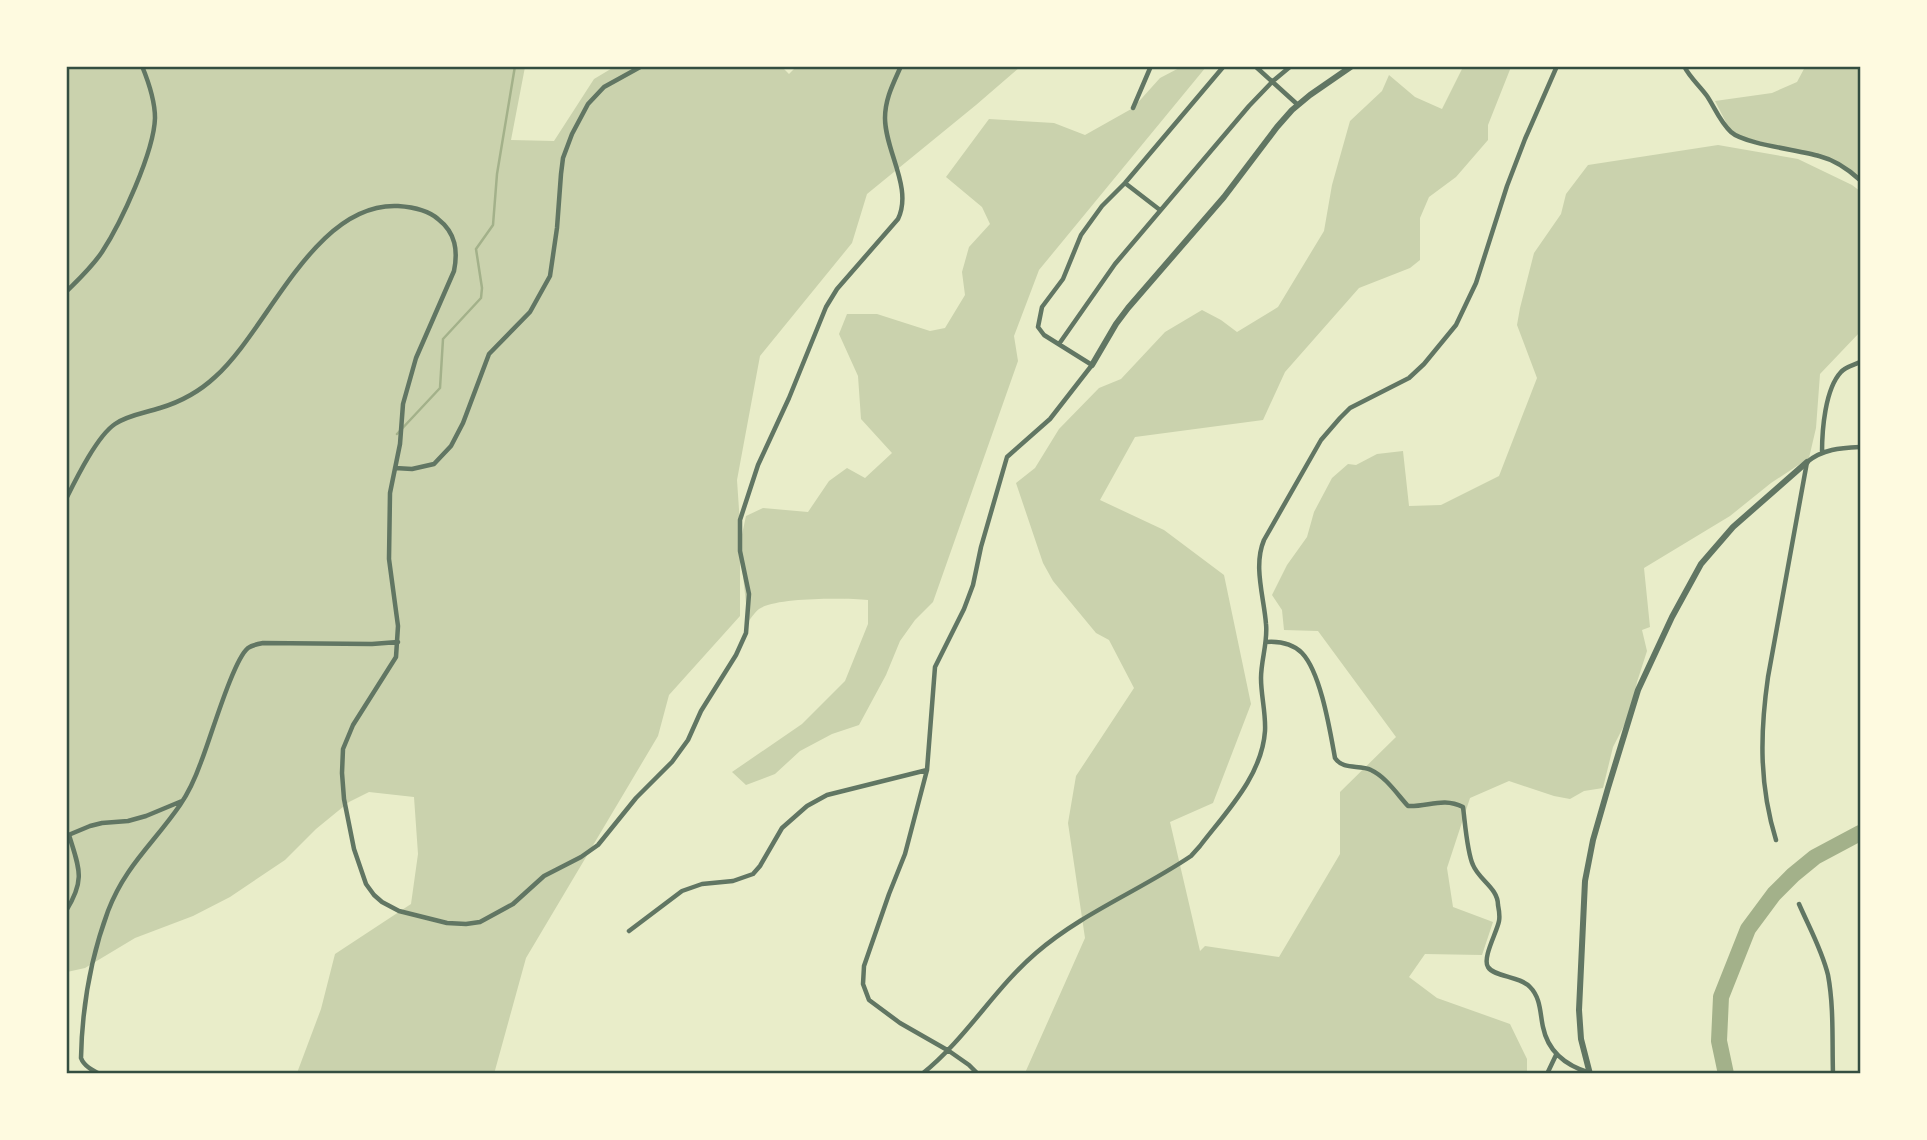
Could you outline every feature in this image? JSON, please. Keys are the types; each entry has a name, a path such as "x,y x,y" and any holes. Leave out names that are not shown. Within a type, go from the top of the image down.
{"street":[{"path":"66,292 102,252 145,160 155,119 154,101 142,66"},
{"path":"395,468 412,469 434,464 451,446 463,423 489,354 530,312 550,276 561,174 572,134 588,104 604,87 642,66"},
{"path":"66,499 98,443 110,428 127,418 189,396 215,378 249,338 296,272 329,234 352,217 381,206 407,207 436,217 449,231 456,250 456,259 452,278 416,358 403,404 400,444 390,493 389,559 398,626 396,657 353,724 343,749 342,773 354,849 366,884 382,902 399,911 447,923 480,922 513,904 544,876 598,845 636,798 672,762 688,740 701,712 736,655 746,633 749,594 740,551 740,520 755,474 826,307 837,289 898,219 902,210 903,191 885,117 886,104 901,66"},
{"path":"1133,108 1151,66"},
{"path":"1092,365 1044,335 1038,327 1040,312 1063,279 1081,235 1102,206 1125,183 1224,66"},
{"path":"1255,66 1298,105"},
{"path":"1059,344 1115,264 1249,106 1291,66"},
{"path":"978,1073 869,1000 863,984 864,966 905,854 927,770 935,667 973,585 1007,457 1050,419 1092,365 1128,308 1224,197 1277,127 1298,105 1352,66"},
{"path":"922,1073 948,1051 1019,968 1038,951 1084,919 1180,863 1200,846 1253,775 1260,756 1265,724 1261,677 1266,627 1258,565 1259,551 1321,440 1340,418 1350,408 1409,378 1456,325 1476,283 1507,186 1557,66"},
{"path":"1684,66 1732,134 1751,141 1819,155 1842,165 1860,180"},
{"path":"1125,183 1160,211"},
{"path":"1822,453 1822,433 1832,384 1842,369 1860,362"},
{"path":"1590,1073 1581,1038 1579,1010 1585,881 1608,788 1638,690 1672,617 1701,564 1733,527 1822,453 1835,448 1860,447"},
{"path":"1776,840 1762,778 1763,712 1807,463"},
{"path":"100,1073 91,1070 82,1061 81,1028 102,929 118,886 183,800 196,776 233,670 248,648 263,643 398,642"},
{"path":"1266,642 1285,642 1303,654 1307,660 1322,699 1335,758 1339,763 1375,771 1408,806 1446,802 1463,807 1473,865 1498,899 1499,921 1486,963 1489,969 1521,980 1533,990 1541,1009 1544,1031 1556,1055 1576,1069 1590,1073"},
{"path":"629,931 682,891 702,884 733,881 753,874 782,828 807,806 827,795 927,770"},
{"path":"66,911 80,881 80,871 68,836 102,823 128,821 183,800"},
{"path":"1799,904 1828,974 1833,1073"},
{"path":"1547,1073 1556,1055"}],"green space":[{"path":"781,66 789,74 797,66 1020,67 867,194 852,243 760,356 737,480 741,539 746,516 763,508 808,512 829,481 847,468 865,478 892,453 861,419 858,376 839,334 847,314 877,314 930,331 945,328 965,295 962,272 969,247 990,224 982,207 946,177 989,119 1054,123 1085,135 1133,108 1160,78 1181,67 1206,67 1039,270 1014,336 1018,361 933,602 915,620 900,641 886,675 859,725 832,734 800,751 775,774 746,785 732,772 802,724 845,681 868,624 868,600 844,599 780,602 758,610 748,622 740,548 740,616 669,695 658,736 526,958 494,1074 297,1073 321,1009 335,954 411,904 418,854 414,797 369,792 349,802 316,829 285,860 230,897 193,916 135,938 85,968 67,972 66,67 525,67 511,140 554,141 594,79 614,67"},
{"path":"1463,67 1511,67 1488,125 1488,140 1456,177 1429,197 1420,218 1420,260 1410,268 1359,288 1285,372 1263,420 1135,437 1100,500 1164,530 1224,575 1251,704 1213,803 1170,822 1200,951 1205,946 1279,957 1340,854 1340,792 1396,737 1318,631 1284,630 1282,610 1272,595 1287,565 1307,537 1314,512 1332,478 1348,464 1356,465 1377,454 1403,451 1409,506 1441,505 1499,476 1537,378 1517,325 1534,253 1561,214 1566,194 1588,165 1718,145 1798,159 1860,191 1860,332 1820,374 1816,428 1809,458 1771,483 1730,516 1644,568 1650,627 1642,630 1647,651 1631,712 1613,747 1603,788 1584,791 1570,799 1509,781 1470,798 1447,868 1453,907 1493,922 1482,955 1425,954 1409,977 1437,998 1510,1024 1527,1059 1527,1073 1025,1073 1085,938 1068,823 1076,776 1134,688 1109,640 1096,633 1053,581 1043,563 1016,483 1035,468 1059,429 1099,388 1121,379 1165,332 1202,310 1237,332 1278,307 1324,231 1332,185 1350,121 1382,91 1389,75 1415,97 1442,109"},
{"path":"1805,67 1860,67 1860,180 1833,161 1732,134 1715,101 1772,93 1797,82"}],"waterway":[{"path":"397,434 440,388 443,339 481,298 476,249 493,225 497,174 515,66"},
{"path":"1726,1074 1719,1041 1721,997 1748,929 1774,894 1793,875 1815,857 1860,833"}]}
